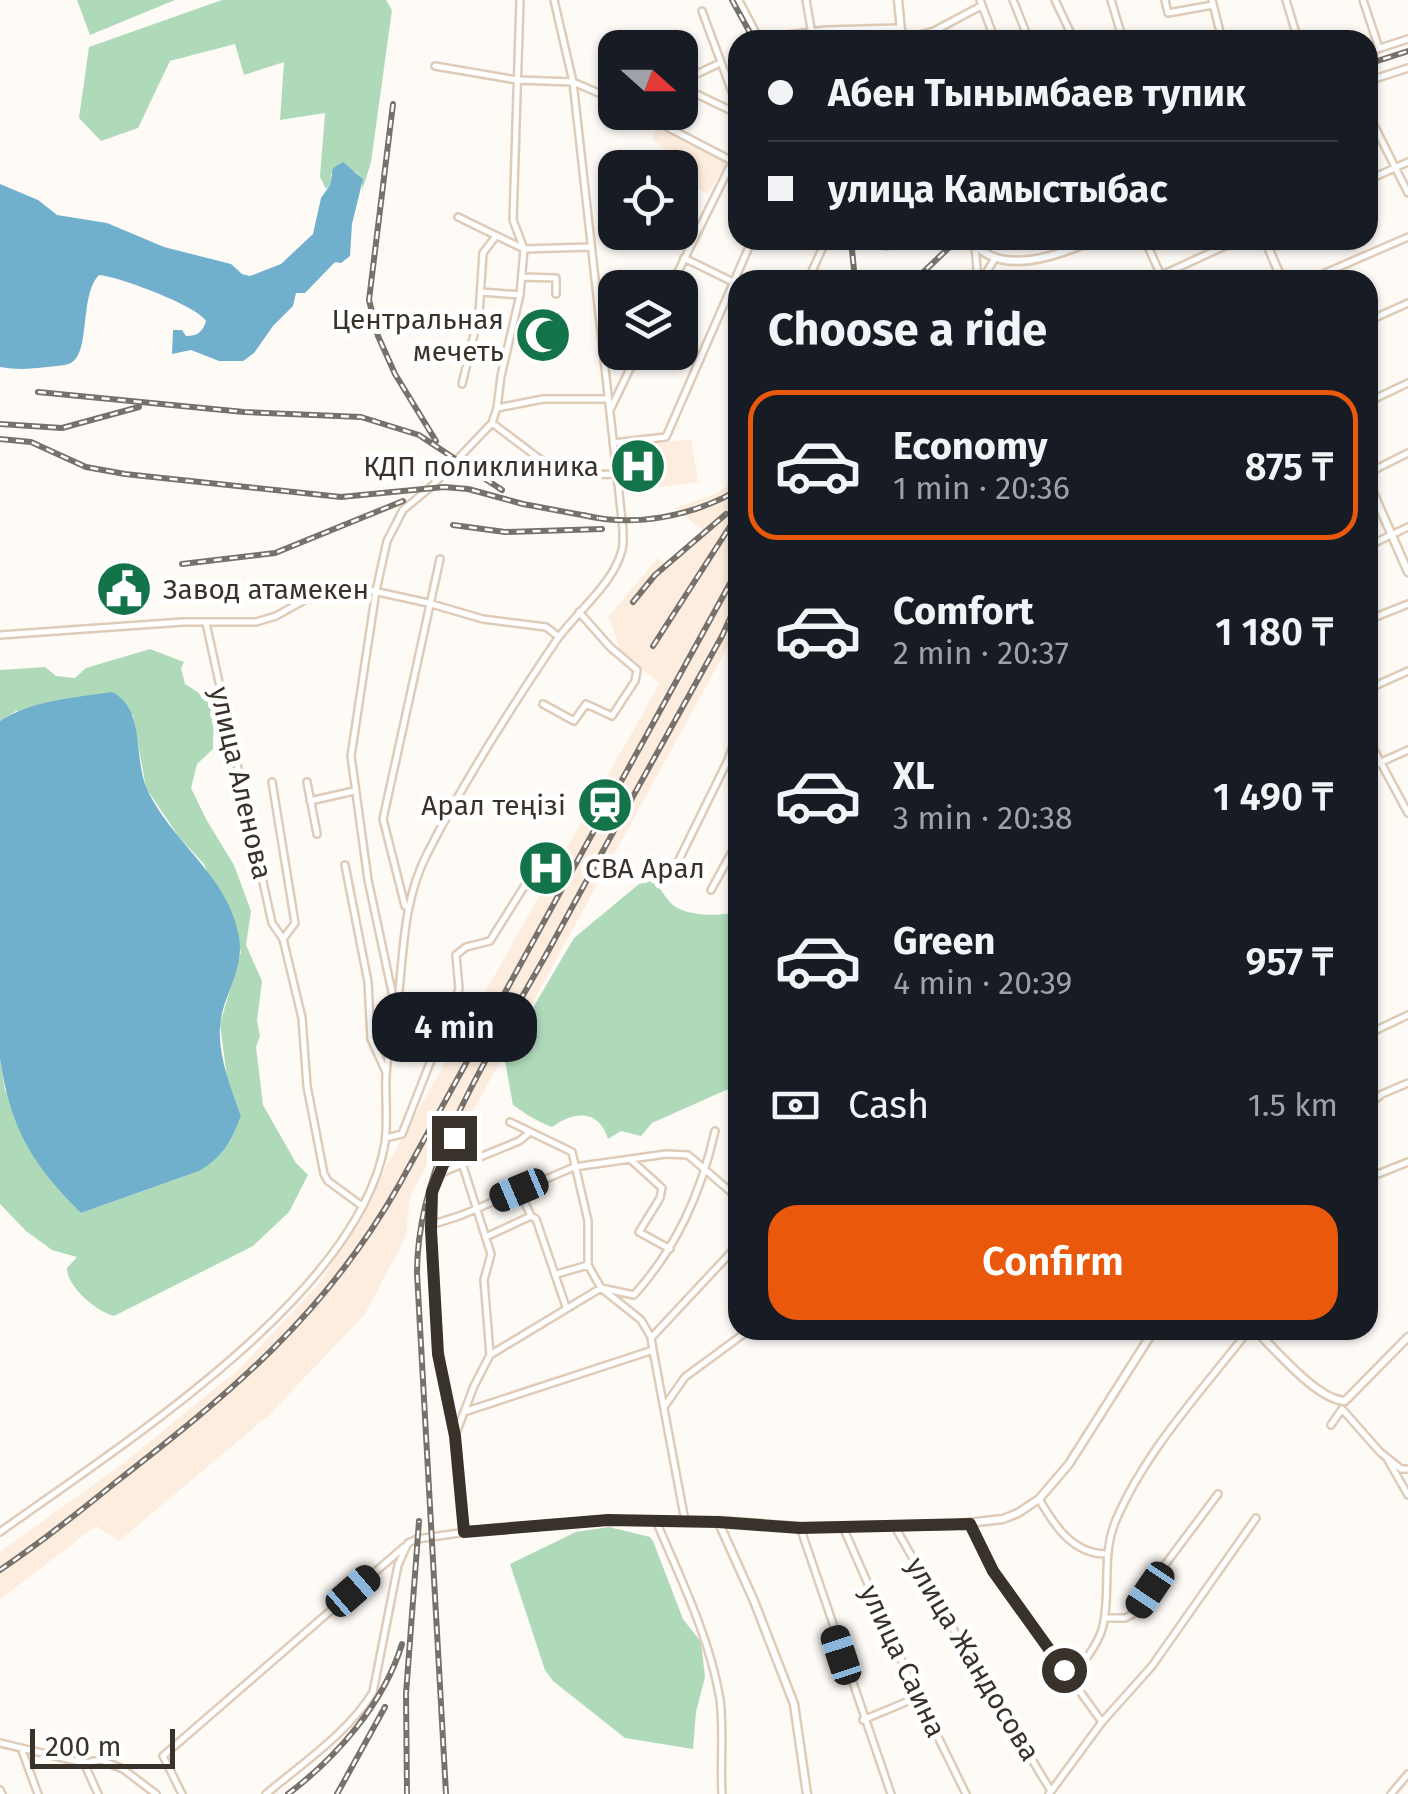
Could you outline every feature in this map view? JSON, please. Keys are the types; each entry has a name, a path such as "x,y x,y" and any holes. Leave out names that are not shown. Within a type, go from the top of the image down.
{"street":[{"path":"396,1014 371,895 351,756 387,542 404,510 492,423 497,408 519,309 524,249 513,220 520,0"},
{"path":"0,1532 166,1414 236,1355 282,1312 327,1260 362,1206 378,1174 386,1138 386,1072 406,910 426,856 559,637 606,580 622,550 622,520 573,82 554,0"},
{"path":"738,0 754,30"},
{"path":"806,0 811,30"},
{"path":"841,30 901,28 898,0"},
{"path":"1013,0 1026,30"},
{"path":"1055,0 1069,30"},
{"path":"1111,0 1120,30"},
{"path":"1165,0 1168,13 1213,2 1220,30"},
{"path":"1286,0 1295,30"},
{"path":"1363,0 1373,30"},
{"path":"936,30 980,3 991,30"},
{"path":"702,11 728,84"},
{"path":"1378,45 1379,48 1408,39"},
{"path":"698,75 720,63"},
{"path":"435,66 517,80 573,82 598,93"},
{"path":"1378,78 1408,68"},
{"path":"698,92 728,106"},
{"path":"673,130 728,159"},
{"path":"1378,138 1408,193"},
{"path":"1378,176 1408,162"},
{"path":"678,270 728,178"},
{"path":"458,217 524,249 590,247"},
{"path":"462,384 478,321 482,252 496,236"},
{"path":"1332,270 1408,237"},
{"path":"985,250 995,258 1015,260 1054,256 1069,250"},
{"path":"1178,270 1218,250"},
{"path":"684,258 728,280"},
{"path":"987,270 995,258"},
{"path":"522,277 556,278 556,294"},
{"path":"481,292 520,295"},
{"path":"613,443 666,437 728,294"},
{"path":"1378,316 1408,303"},
{"path":"609,411 629,370"},
{"path":"1378,397 1408,383"},
{"path":"497,408 543,398 608,399"},
{"path":"492,423 561,475 616,474"},
{"path":"1378,471 1408,453"},
{"path":"1378,502 1408,572"},
{"path":"1378,541 1408,527"},
{"path":"406,910 383,819 440,558"},
{"path":"0,635 184,622 256,622 336,585 428,603 483,619 546,628 559,637"},
{"path":"1378,616 1408,604"},
{"path":"543,704 574,721 586,704 612,716 635,681 637,670 579,612"},
{"name":"улица Аленова","path":"206,623 272,923 283,939 302,1018 307,1086 324,1174 362,1206"},
{"path":"1378,685 1408,672"},
{"path":"1378,764 1408,750"},
{"path":"1378,755 1408,812"},
{"path":"671,876 728,760"},
{"name":"улица Аленова","path":"272,782 295,923 283,939"},
{"path":"307,782 317,834"},
{"path":"310,801 354,791"},
{"path":"710,890 728,858"},
{"path":"345,866 368,982 371,1038 386,1072"},
{"path":"386,1138 402,1134 428,1073 459,989 456,955 466,947 490,941 527,882"},
{"path":"1378,1029 1408,1015"},
{"path":"1378,1097 1408,1082"},
{"path":"510,1122 572,1152 588,1221 588,1265 601,1288 641,1320 651,1338 685,1521"},
{"path":"490,1355 601,1288 634,1295 670,1249 687,1219 706,1170 715,1131"},
{"path":"439,1174 519,1141 529,1132"},
{"path":"455,1436 490,1355 484,1280 491,1254 455,1136 432,1192 431,1224 438,1354 455,1436 464,1532"},
{"path":"431,1224 574,1167 666,1154 688,1155 728,1189"},
{"path":"631,1160 662,1188 640,1232 670,1249"},
{"path":"1378,1174 1408,1162"},
{"path":"519,1190 536,1220 566,1307"},
{"path":"486,1237 531,1216"},
{"path":"651,1338 728,1256"},
{"path":"556,1274 588,1265"},
{"path":"1331,1425 1344,1405 1408,1337"},
{"path":"664,1407 685,1376 735,1340"},
{"path":"182,1794 163,1756 417,1539 608,1520 800,1528 970,1524 1002,1519 1038,1499 1069,1464 1148,1340"},
{"path":"1071,1679 1099,1637 1104,1618 1106,1554 1114,1524 1140,1476 1244,1340"},
{"path":"1263,1340 1319,1391 1344,1405 1386,1457 1408,1496"},
{"path":"464,1412 652,1350"},
{"path":"1386,1457 1401,1469 1408,1468"},
{"path":"1104,1618 1134,1614 1158,1574 1218,1494"},
{"path":"1038,1499 1056,1529 1088,1554 1106,1554"},
{"path":"1050,1792 1102,1722 1152,1666 1256,1518"},
{"path":"656,1521 698,1618 715,1677 720,1704 722,1794"},
{"path":"718,1522 794,1704 807,1794"},
{"path":"970,1524 993,1571 1102,1722"},
{"name":"улица Саина","path":"842,1527 966,1794"},
{"name":"улица Жандосова","path":"895,1527 1050,1792"},
{"path":"800,1528 890,1794"},
{"path":"266,1794 364,1708 374,1692 398,1565 408,1544"},
{"path":"863,1720 918,1697"},
{"path":"0,1743 84,1763 101,1760 123,1769 156,1794"},
{"path":"21,1748 38,1794"},
{"path":"84,1763 98,1794"},
{"path":"1391,1794 1408,1774"}],"shaded area":[{"path":"655,130 660,130 726,163 708,194 698,189 698,150 667,150 652,139"},
{"path":"691,439 698,482 628,492 621,448"},
{"path":"728,486 728,646 467,1122 448,1126 410,1196 406,1236 365,1314 269,1415 119,1541 96,1526 0,1599 0,1552 125,1462 239,1369 321,1282 660,683 621,653 609,616 658,558 664,563 703,531 675,508"}],"green space":[{"path":"77,0 175,0 90,35"},
{"path":"222,0 386,0 392,10 371,162 362,191 358,173 339,167 331,174 326,189 320,177 325,113 280,120 284,62 244,75 235,44 170,61 138,128 101,141 79,118 89,47"},
{"path":"150,649 184,662 181,668 185,684 205,698 213,710 213,749 197,764 191,788 234,865 251,911 246,945 262,981 256,1047 263,1105 296,1163 308,1175 289,1212 253,1246 114,1316 91,1304 72,1283 67,1268 77,1257 52,1250 0,1204 0,1059 5,1090 81,1213 199,1171 241,1116 227,1078 220,1024 241,952 204,864 179,837 146,788 133,715 16,711 0,721 0,670 45,667 56,676 75,678 86,668"},
{"path":"651,881 673,905 687,912 728,913 728,1090 652,1123 641,1136 621,1131 608,1139 599,1122 585,1116 569,1118 552,1127 513,1105 505,1061 574,938 639,884"},
{"path":"609,1527 650,1537 683,1619 701,1642 705,1677 696,1712 693,1749 625,1738 553,1681 545,1670 510,1564 576,1532"}],"water":[{"path":"343,162 363,179 352,224 350,256 341,263 335,262 305,293 296,293 293,306 243,361 219,361 191,350 172,354 173,330 193,335 201,331 206,321 156,293 99,275 89,296 81,348 71,363 29,369 0,367 0,184 38,200 57,215 107,223 164,247 231,264 250,276 281,264 313,234 333,168"},
{"path":"112,692 130,710 143,777 157,808 212,877 233,915 239,937 239,961 222,1016 220,1038 226,1072 241,1116 225,1148 199,1171 81,1213 49,1178 26,1144 10,1106 0,1059 0,721 39,704"}],"railway":[{"path":"732,0 748,30"},
{"path":"1378,61 1408,51"},
{"path":"393,104 369,300 378,336 395,374 436,441"},
{"path":"852,250 854,270"},
{"path":"926,270 946,250"},
{"path":"38,392 244,412 361,417 419,435 502,490"},
{"path":"0,424 62,428 139,407"},
{"path":"0,439 31,442 86,467 125,474 341,497 444,487 468,489 598,518"},
{"path":"583,515 643,520 683,513 728,495"},
{"path":"182,564 275,553 403,501"},
{"path":"633,602 655,575 726,514"},
{"path":"453,525 505,532 602,529"},
{"path":"653,646 728,530"},
{"path":"0,1570 237,1383 340,1274 399,1185 728,587"},
{"path":"446,1794 417,1273 430,1186 445,1144 485,1061 728,623"},
{"path":"407,1794 406,1694 419,1521"},
{"path":"288,1794 357,1727 383,1687 402,1644"},
{"path":"337,1794 385,1707"}],"place":[{"name":"Центральная мечеть","path":"543,335"},
{"name":"КДП поликлиника","path":"638,466"},
{"name":"Завод атамекен","path":"124,589"},
{"name":"Арал теңізі","path":"605,805"},
{"name":"СВА Арал","path":"546,868"}],"route":[{"path":"454,1138 432,1192 431,1230 438,1354 455,1436 464,1532 608,1520 800,1528 970,1524 993,1571 1064,1670"}]}
